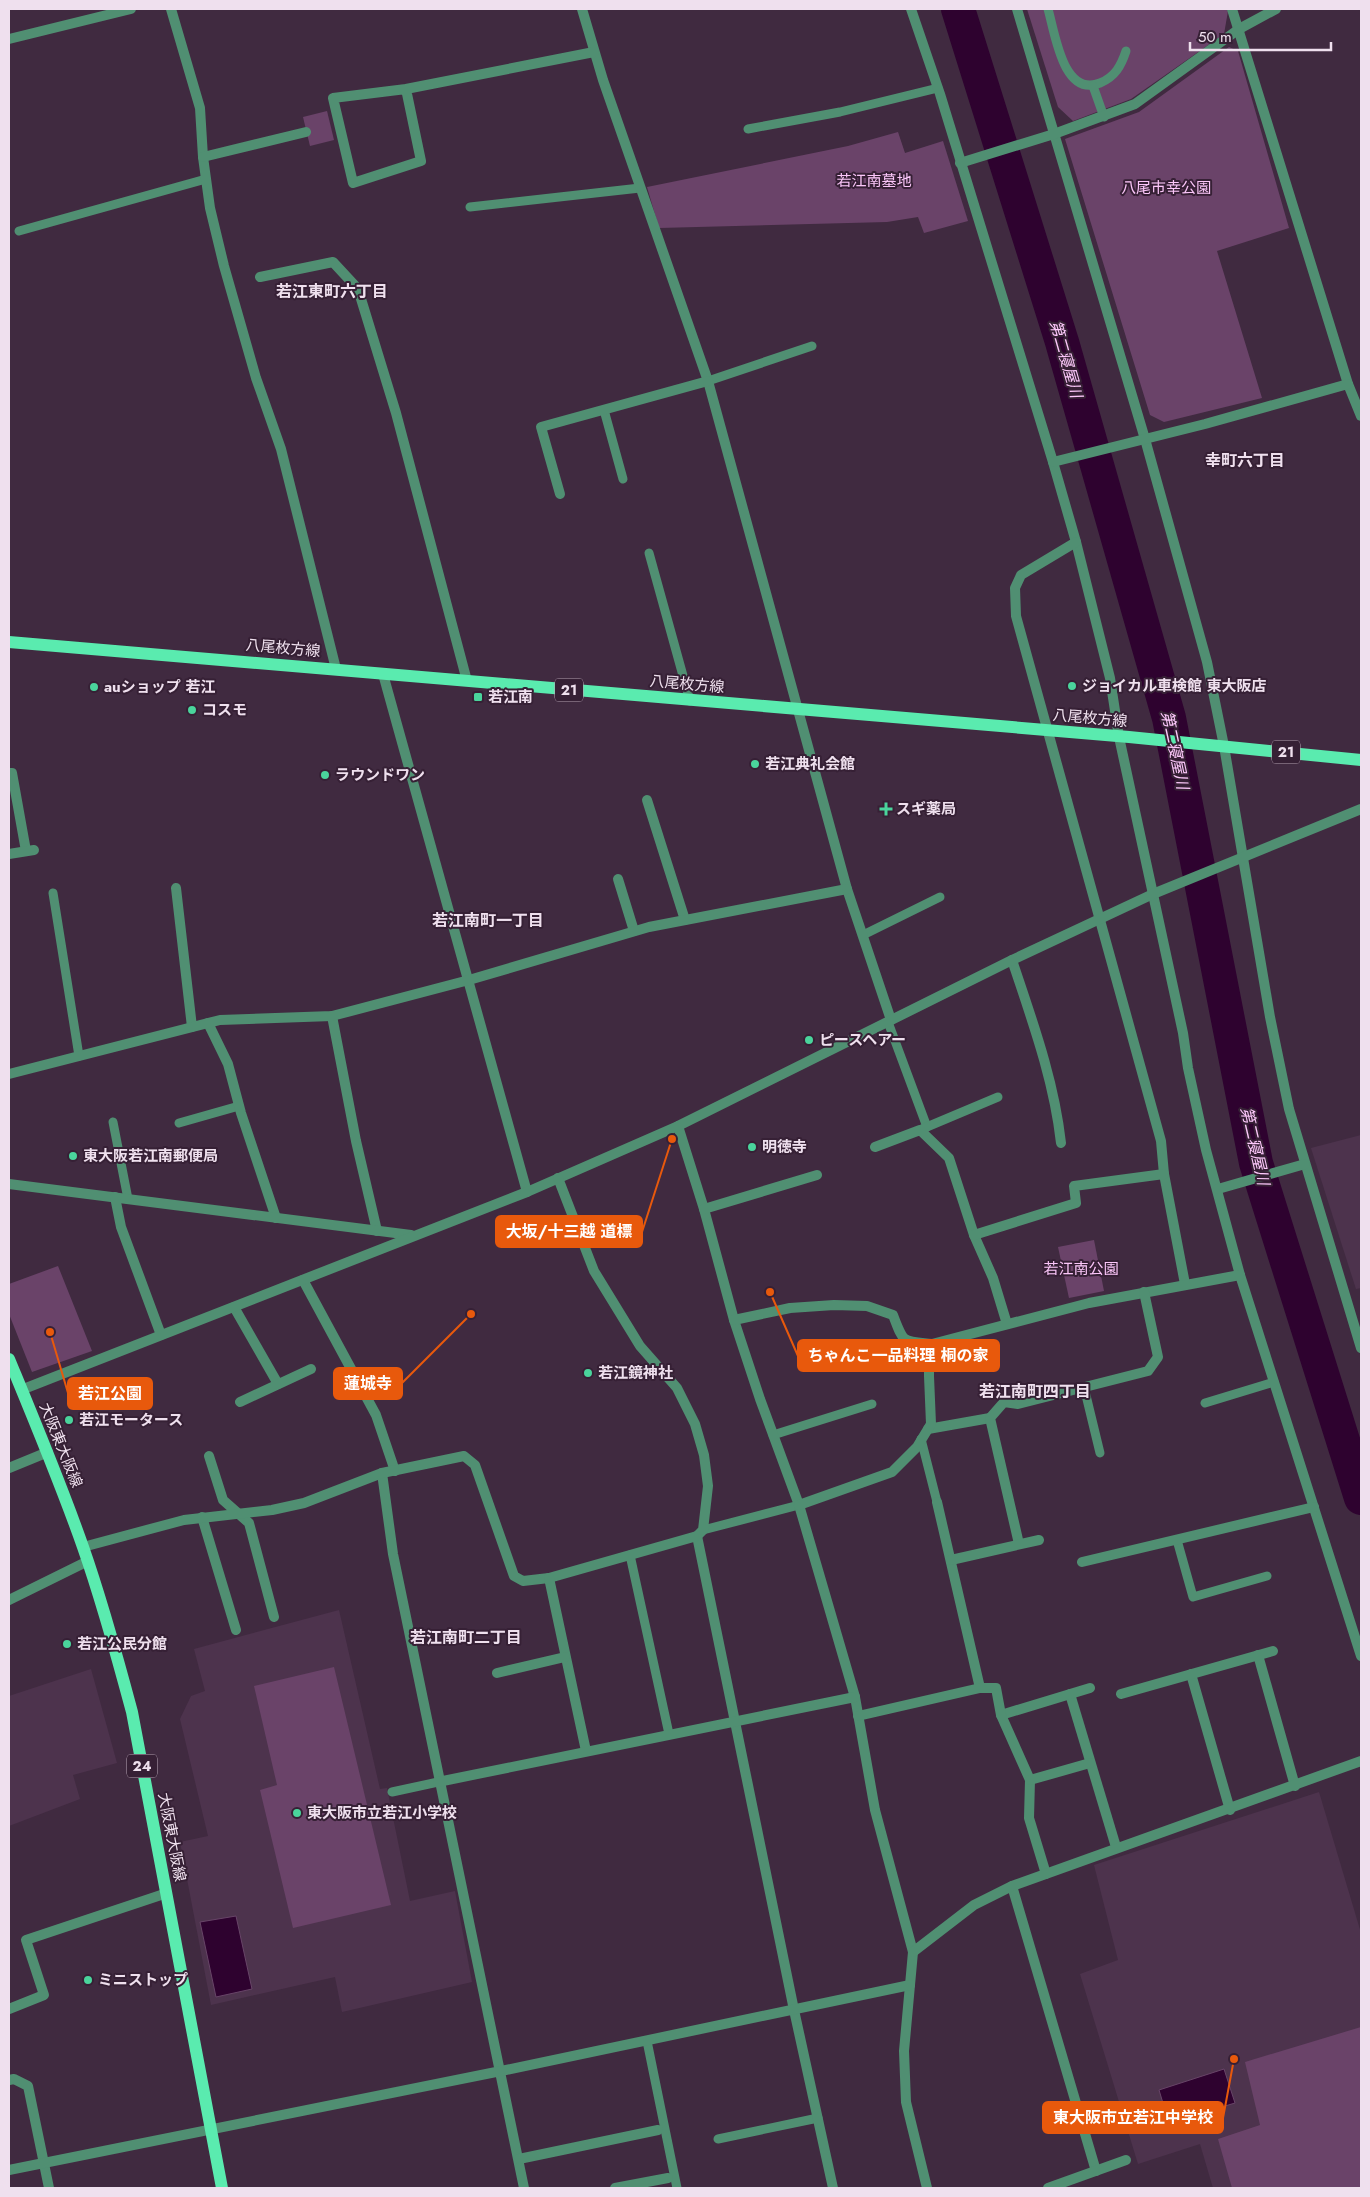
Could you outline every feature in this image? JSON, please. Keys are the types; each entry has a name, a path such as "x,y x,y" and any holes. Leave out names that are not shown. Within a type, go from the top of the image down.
{"main road":[{"name":"八尾枚方線","path":"9,642 1047,730 1361,760"},
{"name":"大阪東大阪線","path":"9,1359 48,1452 88,1561 132,1712 222,2188"}],"street":[{"path":"9,38 103,12 131,9"},
{"path":"171,9 200,108 203,157 210,208 224,266 256,378 282,449 336,669"},
{"path":"582,9 594,52 640,188 708,381 848,889 890,1021"},
{"path":"911,9 938,88 1076,542 1124,737 1153,894 1206,1150 1240,1275 1361,1656"},
{"path":"1017,9 1145,439 1207,662 1224,746 1270,1017 1289,1109 1361,1348"},
{"path":"1232,9 1348,384 1361,416"},
{"path":"960,163 1054,134 1135,104 1239,29 1276,9"},
{"path":"406,89 421,161 353,184 333,98 406,89 594,52"},
{"path":"203,157 306,132"},
{"path":"260,277 333,262 358,289 396,413 467,681"},
{"path":"560,494 541,427 708,381"},
{"path":"1053,462 1348,384"},
{"path":"1076,542 1021,575 1015,588 1016,616 1098,921 1161,1141 1164,1174 1185,1284"},
{"path":"383,674 527,1192"},
{"path":"9,773 12,772 30,851 9,854"},
{"path":"647,800 685,920"},
{"path":"21,1390 303,1280 412,1235 527,1192 678,1126 1012,960 1153,894 1361,809"},
{"path":"618,878 634,931"},
{"path":"176,888 192,1027"},
{"path":"9,1074 220,1020 332,1016 469,980 634,931 848,889"},
{"path":"1012,960 1044,1059 1058,1114 1061,1143"},
{"path":"332,1016 356,1141 377,1231"},
{"path":"208,1023 228,1064 239,1106 276,1218"},
{"path":"678,1126 704,1209 734,1320 799,1505 855,1697 876,1810 913,1952 904,2051 906,2102 927,2188"},
{"path":"875,1147 924,1128 949,1158 974,1236 993,1278 1007,1324"},
{"path":"1218,1189 1305,1164"},
{"path":"974,1236 1076,1203 1074,1186 1164,1174"},
{"path":"704,1209 817,1175"},
{"path":"558,1178 579,1235 599,1280 640,1346 677,1388 695,1424 704,1455 708,1486 700,1533 735,1721 794,2010 834,2188"},
{"path":"9,1184 412,1235"},
{"path":"115,1197 121,1227 161,1335"},
{"path":"734,1320 790,1308 867,1306 893,1316 902,1337 906,1341 932,1344 1089,1303 1240,1275"},
{"path":"303,1280 376,1415 395,1471"},
{"path":"928,1429 990,1418 1004,1402 1018,1404 1148,1371 1158,1358 1144,1292"},
{"path":"234,1307 278,1384"},
{"path":"799,1505 892,1472 916,1447 931,1424 929,1376 932,1344"},
{"path":"240,1402 311,1368"},
{"path":"990,1418 1019,1544"},
{"path":"9,1468 48,1452"},
{"path":"209,1456 223,1500 237,1514 250,1523 274,1617"},
{"path":"83,1547 174,1522 202,1517 272,1510 304,1503 382,1473 464,1456 475,1465 514,1576 523,1580 549,1578 700,1533"},
{"path":"382,1473 392,1554 524,2188"},
{"path":"937,1502 980,1688"},
{"path":"1082,1562 1314,1507"},
{"path":"202,1517 236,1630"},
{"path":"951,1560 1039,1540"},
{"path":"9,1600 88,1561"},
{"path":"549,1578 586,1751"},
{"path":"1121,1694 1273,1650"},
{"path":"1258,1655 1295,1786"},
{"path":"497,1673 566,1657"},
{"path":"1191,1674 1230,1810"},
{"path":"858,1716 980,1688 996,1688 1002,1716 1030,1780 1029,1818 1046,1874"},
{"path":"1002,1716 1090,1688"},
{"path":"1070,1694 1116,1847"},
{"path":"438,1782 855,1697"},
{"path":"913,1952 974,1905 1012,1886 1116,1847 1230,1810 1361,1761"},
{"path":"1030,1780 1090,1762"},
{"path":"1012,1886 1096,2171"},
{"path":"9,2009 44,1994 26,1940 167,1893"},
{"path":"9,2170 501,2071 910,1985"},
{"path":"9,2080 14,2079 28,2086 49,2188"},
{"path":"519,2159 658,2130"},
{"path":"1048,2188 1126,2160"},
{"path":"615,2188 668,2178"}],"lane":[{"path":"1048,9 1066,70 1080,84 1093,86 1114,74 1122,63 1126,51"},
{"path":"1093,86 1104,117"},
{"path":"748,129 840,112 938,88"},
{"path":"20,231 206,179"},
{"path":"470,207 640,188"},
{"path":"708,381 812,346"},
{"path":"604,410 623,479"},
{"path":"649,553 690,700"},
{"path":"53,893 79,1056"},
{"path":"863,935 940,897"},
{"path":"890,1021 924,1128 998,1097"},
{"path":"180,1123 239,1106"},
{"path":"113,1122 128,1199"},
{"path":"1205,1403 1274,1382"},
{"path":"1084,1387 1100,1453"},
{"path":"773,1435 872,1404"},
{"path":"921,1439 937,1502"},
{"path":"700,1533 799,1505"},
{"path":"1177,1540 1193,1596 1267,1576"},
{"path":"630,1555 669,1734"},
{"path":"392,1792 438,1782"},
{"path":"647,2041 677,2188"},
{"path":"718,2139 818,2118"}],"shaded area":[{"path":"1361,1135 1361,1288 1356,1289 1311,1148"},
{"name":"東大阪市立若江小学校","path":"339,1610 380,1789 387,1788 410,1901 455,1891 472,1982 342,2012 335,1977 211,2005 180,1842 208,1836 180,1719 191,1696 205,1691 194,1649"},
{"path":"91,1669 117,1763 73,1775 80,1799 9,1826 9,1696"},
{"path":"1319,1792 1361,1933 1361,2188 1213,2188 1200,2144 1138,2164 1080,1974 1118,1960 1094,1865"},
{"path":"236,1916 252,1989 216,1997 200,1922"},
{"path":"1224,2069 1235,2103 1169,2123 1159,2090"}],"green space":[{"path":"1027,9 1227,9 1228,11 1224,34 1131,99 1073,121 1058,107"},
{"name":"八尾市幸公園","path":"1229,47 1238,51 1289,228 1217,251 1262,398 1164,422 1150,415 1065,139 1139,112"},
{"path":"327,111 334,140 310,146 303,117"},
{"name":"若江南墓地","path":"898,132 905,153 943,141 968,221 924,233 918,217 887,222 659,228 647,187 848,146"},
{"name":"若江南公園","path":"1094,1240 1104,1291 1069,1298 1058,1247"},
{"path":"58,1266 92,1351 32,1372 9,1314 9,1284"},
{"path":"334,1667 391,1905 293,1928 260,1790 277,1785 254,1686"},
{"path":"1361,2027 1361,2188 1232,2188 1218,2139 1260,2125 1245,2062"}],"waterway":[{"name":"第二寝屋川","path":"958,9 1062,342 1169,718 1256,1163 1361,1498"}],"place":[{"name":"ジョイカル車検館 東大阪店","path":"1072,686"},
{"name":"auショップ 若江","path":"94,687"},
{"name":"若江南","path":"478,697"},
{"name":"コスモ","path":"192,710"},
{"name":"若江典礼会館","path":"755,764"},
{"name":"ラウンドワン","path":"325,775"},
{"name":"スギ薬局","path":"886,809"},
{"name":"ピースヘアー","path":"809,1040"},
{"name":"大坂/十三越 道標","path":"672,1139"},
{"name":"明徳寺","path":"752,1147"},
{"name":"東大阪若江南郵便局","path":"73,1156"},
{"name":"ちゃんこ一品料理 桐の家","path":"770,1292"},
{"name":"蓮城寺","path":"471,1314"},
{"name":"若江公園","path":"50,1332"},
{"name":"若江鏡神社","path":"588,1373"},
{"name":"若江モータース","path":"69,1420"},
{"name":"若江公民分館","path":"67,1644"},
{"name":"東大阪市立若江小学校","path":"297,1813"},
{"name":"ミニストップ","path":"88,1980"},
{"name":"東大阪市立若江中学校","path":"1234,2059"}],"district":[{"name":"若江東町六丁目","path":"332,291"},
{"name":"幸町六丁目","path":"1245,460"},
{"name":"若江南町一丁目","path":"488,920"},
{"name":"若江南町四丁目","path":"1035,1391"},
{"name":"若江南町二丁目","path":"466,1637"}]}
